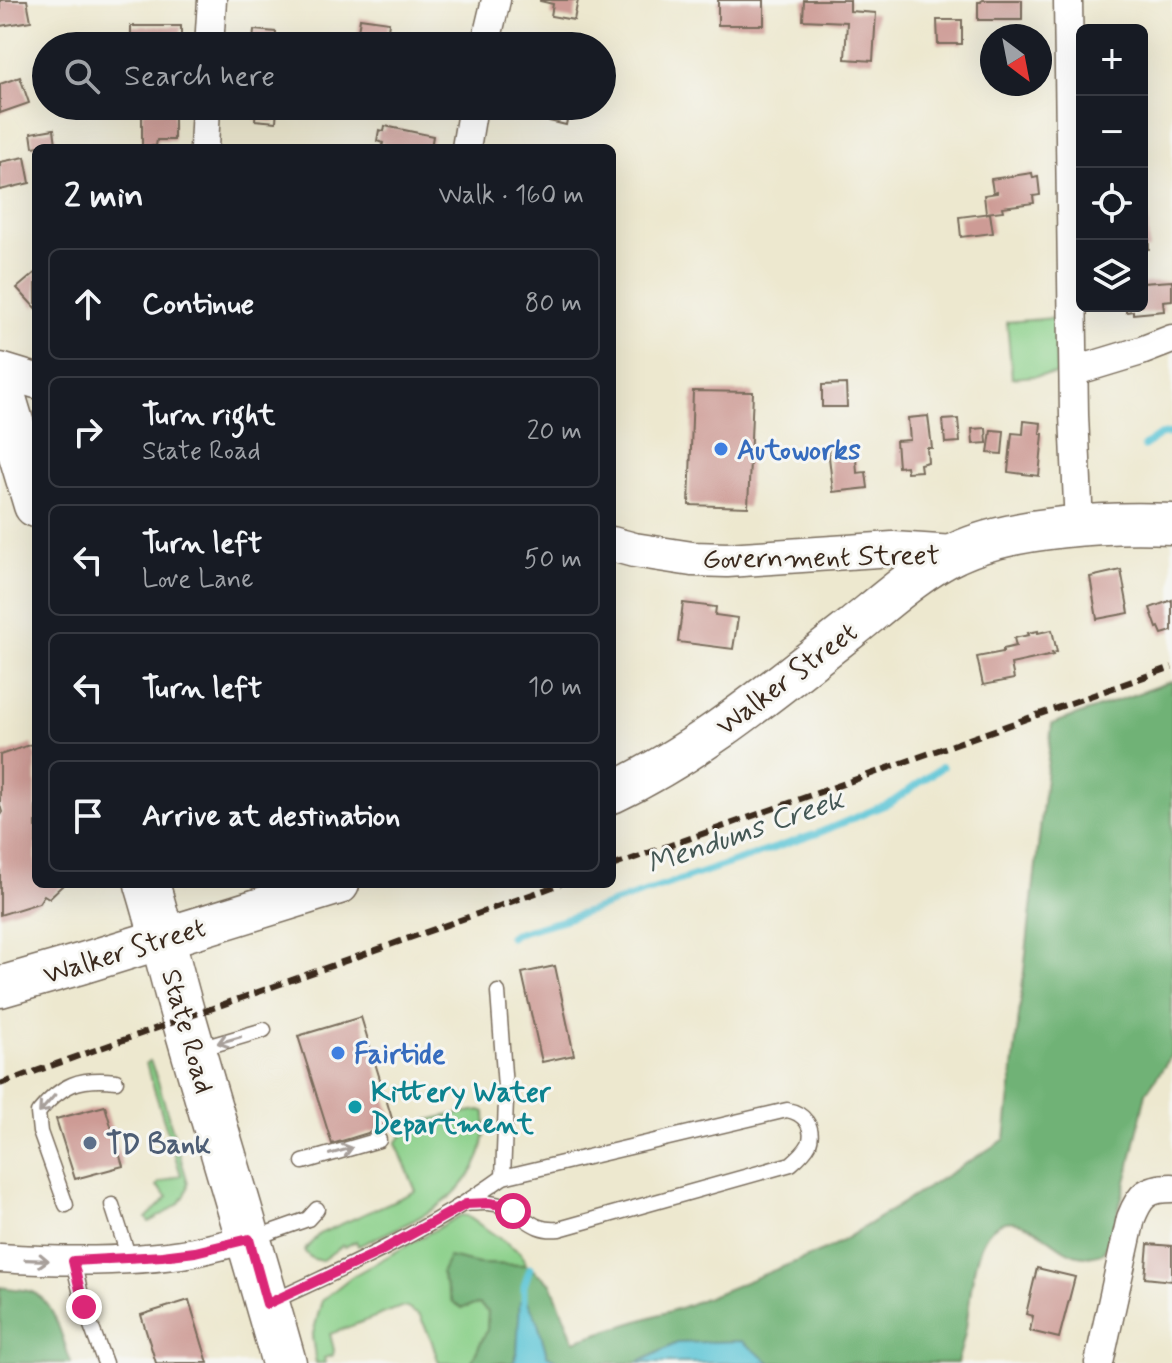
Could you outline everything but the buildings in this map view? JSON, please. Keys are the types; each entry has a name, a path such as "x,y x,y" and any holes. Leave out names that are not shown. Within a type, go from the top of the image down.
{"main road":[{"path":"0,385 32,492"},
{"name":"Government Street","path":"954,553 998,539 1079,526 1172,524"},
{"name":"Walker Street","path":"616,791 655,772 733,721 881,605 954,553"},
{"name":"State Road","path":"148,888 284,1363"},
{"name":"Walker Street","path":"0,987 326,888"}],"street":[{"path":"210,32 212,0"},
{"path":"488,32 496,0"},
{"path":"1068,0 1074,415 1079,526"},
{"path":"204,144 205,120"},
{"path":"467,144 471,120"},
{"path":"1075,371 1172,339"},
{"path":"0,370 32,380"},
{"name":"Government Street","path":"616,545 683,558 727,560 893,549 954,553"},
{"path":"1099,1363 1134,1209 1142,1196 1149,1192 1172,1188"},
{"path":"0,1258 73,1261 129,1258 195,1252 249,1239"}],"lane":[{"path":"498,992 506,1101 503,1177"},
{"path":"193,1051 264,1030"},
{"path":"66,1205 40,1132 38,1113 50,1098 72,1084 97,1079 116,1081"},
{"path":"267,1304 377,1253 466,1204 503,1177 787,1110 798,1112 811,1130 809,1143 791,1164 559,1229 535,1227 502,1205 466,1204"},
{"path":"303,1162 379,1140"},
{"path":"112,1205 129,1258"},
{"path":"249,1239 308,1219 317,1209"},
{"path":"73,1261 84,1307 105,1363"}],"green space":[{"path":"1053,318 1057,374 1012,378 1007,322"},
{"path":"1172,681 1172,1055 1146,1093 1113,1231 1103,1253 1078,1255 1036,1230 1015,1222 1000,1224 980,1247 966,1331 957,1363 771,1363 741,1341 677,1343 637,1363 561,1363 547,1355 537,1320 527,1300 520,1301 517,1354 513,1363 471,1363 487,1330 488,1312 479,1304 462,1308 452,1301 441,1273 449,1257 479,1264 526,1265 551,1283 574,1341 683,1307 832,1247 1005,1139 1052,724"},
{"path":"150,1061 188,1183 180,1202 149,1222 146,1218 168,1197 157,1186 159,1183 181,1175 146,1063"},
{"path":"480,1110 485,1112 484,1140 477,1164 464,1183 447,1199 405,1225 358,1246 356,1241 345,1247 343,1245 321,1261 311,1258 304,1251 319,1234 416,1191 396,1143 404,1134 423,1122"},
{"path":"461,1215 521,1253 526,1265 479,1264 449,1258 462,1308 479,1304 488,1312 487,1330 471,1363 439,1363 420,1316 401,1307 330,1334 333,1355 324,1358 325,1363 316,1363 312,1337 322,1300 351,1277"},
{"path":"0,1287 40,1296 52,1312 71,1363 0,1363"}],"water":[{"path":"527,1300 537,1320 547,1355 561,1363 513,1363 517,1354 520,1301"},
{"path":"742,1341 771,1363 637,1363 677,1343"}],"waterway":[{"name":"Mendums Creek","path":"1144,446 1160,435 1172,433"},
{"name":"Mendums Creek","path":"510,937 816,834 892,802 942,767"},
{"name":"Mendums Creek","path":"524,1307 524,1286 530,1268"}],"railway":[{"path":"616,865 1172,667"},
{"path":"0,1084 550,888"}],"place":[{"name":"Autoworks","path":"721,449"},
{"name":"Fairtide","path":"338,1053"},
{"name":"Kittery Water Department","path":"355,1107"},
{"name":"TD Bank","path":"90,1143"}],"route":[{"path":"84,1307 73,1261 195,1252 249,1239 267,1304 377,1253 466,1204 489,1203 513,1211"}]}
